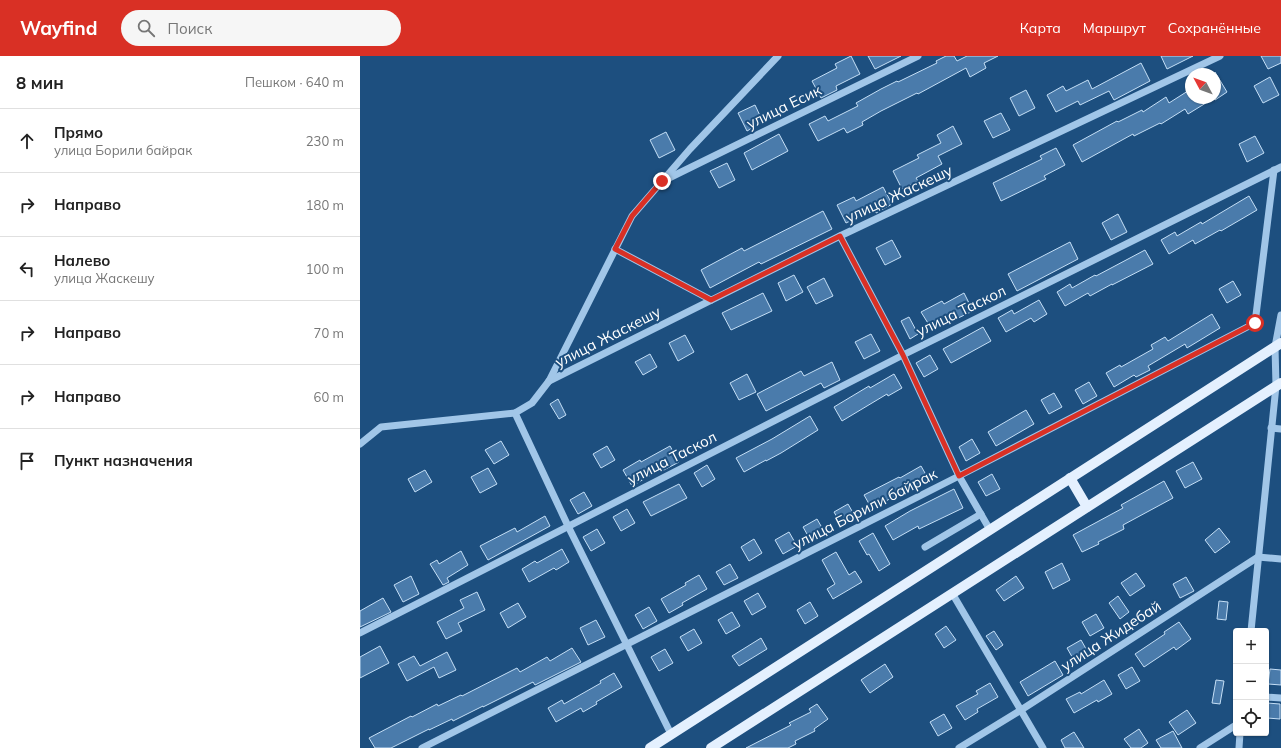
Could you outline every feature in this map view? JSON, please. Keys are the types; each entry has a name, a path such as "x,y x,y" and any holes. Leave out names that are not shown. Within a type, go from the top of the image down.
{"main road":[{"path":"650,748 1278,345"},
{"path":"711,748 1278,384"},
{"path":"1070,478 1087,507"}],"street":[{"path":"360,444 381,427 515,413 532,403 549,381 632,216 690,149 778,56"},
{"name":"улица Есик","path":"662,181 918,56"},
{"name":"улица Жаскешу","path":"549,381 840,236 1220,56"},
{"name":"улица Таскол","path":"360,633 903,355 1278,169"},
{"name":"улица Борили байрак","path":"422,748 959,476 1255,323 1278,169"},
{"path":"840,236 903,355 959,476 990,530"},
{"path":"615,249 711,300"},
{"path":"1251,628 1271,428 1278,384 1278,345 1281,315"},
{"path":"515,413 568,526 671,734"},
{"path":"1271,428 1281,429"},
{"path":"925,546 981,514"},
{"path":"1258,557 1281,559"},
{"name":"улица Жидебай","path":"959,748 1021,710 1258,557"},
{"path":"952,593 1043,748"},
{"path":"1269,696 1281,698"},
{"path":"1200,748 1233,727"},
{"path":"1239,748 1240,736"}],"building":[{"path":"851,56 860,74 836,86 837,90 821,98 812,81 837,68 835,64"},
{"path":"868,56 901,56 875,69"},
{"path":"946,56 954,56 957,61 967,56 998,56 984,63 986,68 970,77 966,68 918,94 917,93 881,111 862,122 863,125 847,133 844,128 818,141 809,124 825,116 828,121 858,106 856,103 881,89 937,63 936,61"},
{"path":"1161,56 1193,56 1167,69"},
{"path":"1261,56 1281,56 1281,63 1268,69"},
{"path":"1141,63 1150,81 1114,100 1109,91 1080,105 1078,101 1056,112 1047,95 1063,86 1066,91 1088,80 1092,89"},
{"path":"1270,77 1279,95 1263,103 1254,86"},
{"path":"1221,82 1227,92 1221,96"},
{"path":"1026,90 1035,108 1019,116 1010,98"},
{"path":"1185,93 1185,104 1204,104 1188,114 1185,109 1161,124 1160,123 1134,136 1133,134 1082,162 1073,145 1117,121 1118,122 1142,110 1143,112 1166,97 1169,103"},
{"path":"755,105 763,122 747,131 738,113"},
{"path":"1001,113 1010,130 993,138 984,121"},
{"path":"953,126 962,144 938,156 942,164 916,178 918,181 902,189 893,171 919,158 917,155 941,143 937,135"},
{"path":"666,132 675,150 659,158 650,140"},
{"path":"779,134 788,151 752,170 744,153"},
{"path":"1255,136 1264,153 1247,162 1239,144"},
{"path":"1056,148 1065,165 1044,176 1046,179 1001,201 993,183 1042,159 1040,156"},
{"path":"727,163 735,180 719,188 710,171"},
{"path":"883,187 892,204 876,213 874,209 846,223 837,205 854,197 856,201"},
{"path":"1249,196 1257,210 1195,244 1193,240 1169,254 1161,240 1175,232 1177,236 1201,222 1202,224"},
{"path":"823,211 832,229 761,264 759,262 710,288 701,270 742,248 744,251"},
{"path":"1118,214 1127,232 1111,240 1102,223"},
{"path":"892,240 901,257 885,265 876,248"},
{"path":"1070,242 1078,259 1017,291 1008,274"},
{"path":"1145,250 1153,264 1090,296 1088,293 1065,306 1057,292 1070,284 1072,288"},
{"path":"794,275 803,292 786,301 778,283"},
{"path":"824,278 833,296 816,304 807,287"},
{"path":"1233,281 1241,295 1227,303 1219,289"},
{"path":"763,293 772,311 731,330 722,313"},
{"path":"964,293 973,311 931,328 921,312 942,301 944,304"},
{"path":"1039,300 1047,314 1034,322 1031,318 1006,332 998,318 1012,310 1014,314"},
{"path":"1212,314 1220,328 1187,348 1185,344 1148,366 1150,370 1136,377 1134,375 1114,387 1106,373 1120,365 1121,367 1153,349 1151,345 1165,337 1168,341"},
{"path":"909,317 918,334 910,339 901,321"},
{"path":"983,327 991,341 951,363 943,349"},
{"path":"871,334 880,351 864,359 855,342"},
{"path":"685,335 694,352 678,361 669,343"},
{"path":"650,354 657,367 643,375 635,362"},
{"path":"930,355 938,369 924,377 916,363"},
{"path":"832,362 840,380 824,388 821,383 766,411 757,394 801,371 804,376"},
{"path":"747,374 756,392 739,400 730,383"},
{"path":"894,374 902,388 888,396 887,394 842,421 834,407 869,386 870,388"},
{"path":"1089,382 1097,396 1083,404 1075,390"},
{"path":"1054,393 1062,407 1049,414 1041,400"},
{"path":"558,399 566,415 559,419 550,404"},
{"path":"1026,410 1034,424 996,446 988,432"},
{"path":"810,416 818,430 781,453 744,472 736,458 772,439"},
{"path":"972,439 980,453 966,461 959,447"},
{"path":"501,441 509,455 494,464 485,450"},
{"path":"607,446 615,460 601,468 593,454"},
{"path":"670,446 679,462 662,471 661,469 632,486 623,470"},
{"path":"1193,462 1202,479 1185,488 1176,471"},
{"path":"707,465 715,479 702,487 694,473"},
{"path":"921,466 929,480 872,509 864,495"},
{"path":"488,468 497,484 480,493 471,477"},
{"path":"425,470 432,482 415,492 408,479"},
{"path":"992,474 1000,489 986,496 978,482"},
{"path":"1164,481 1173,498 1123,525 1124,529 1082,552 1073,535 1123,508 1121,505"},
{"path":"679,484 687,498 651,516 643,502"},
{"path":"954,489 963,508 919,529 918,526 893,540 885,526 910,511"},
{"path":"584,492 592,506 578,514 570,500"},
{"path":"848,504 856,518 842,526 834,512"},
{"path":"627,509 635,523 621,531 613,517"},
{"path":"545,516 550,526 488,560 480,546 515,528 517,532"},
{"path":"817,519 825,533 811,541 803,527"},
{"path":"1219,528 1230,542 1215,553 1205,540"},
{"path":"597,529 605,543 591,551 583,537"},
{"path":"789,532 797,546 783,554 775,540"},
{"path":"873,533 890,564 879,571 859,541"},
{"path":"754,539 762,553 749,561 741,547"},
{"path":"562,549 569,562 556,570 554,568 529,582 522,569 535,561 537,563"},
{"path":"461,551 468,565 447,578 449,582 443,585 430,564 437,560 439,564"},
{"path":"836,552 849,575 855,571 862,582 833,599 827,589 835,584 822,560"},
{"path":"1062,563 1070,580 1053,589 1045,572"},
{"path":"730,564 738,578 724,585 716,572"},
{"path":"1136,573 1145,586 1130,596 1121,583"},
{"path":"699,575 707,589 682,603 683,605 669,613 661,599 686,585 685,583"},
{"path":"411,576 419,594 403,602 394,585"},
{"path":"1016,576 1024,588 1004,601 996,590"},
{"path":"1186,577 1194,591 1180,598 1173,584"},
{"path":"477,592 485,610 458,623 462,631 446,639 437,622 464,608 460,600"},
{"path":"758,593 766,607 752,615 744,601"},
{"path":"1118,596 1129,612 1120,619 1109,603"},
{"path":"383,598 391,612 360,627 360,611"},
{"path":"1219,601 1228,602 1226,620 1217,619"},
{"path":"810,602 818,616 805,624 797,610"},
{"path":"518,603 526,617 508,628 500,613"},
{"path":"649,607 657,621 643,629 635,615"},
{"path":"732,612 740,626 726,634 718,620"},
{"path":"1096,614 1104,628 1090,636 1082,622"},
{"path":"596,620 605,637 588,645 580,628"},
{"path":"1179,622 1191,639 1176,650 1174,647 1144,667 1135,654 1165,634 1164,632"},
{"path":"946,626 956,640 944,648 935,634"},
{"path":"694,629 702,643 688,651 680,637"},
{"path":"994,631 1003,645 996,650 986,636"},
{"path":"761,638 767,649 739,666 732,656"},
{"path":"1081,640 1089,654 1075,662 1067,648"},
{"path":"380,646 389,663 360,678 360,657"},
{"path":"572,648 581,662 535,685 533,682 453,721 452,719 429,729 391,748 375,748 369,738 411,716 412,717 437,704 438,706 461,695 462,696 517,668 520,672 547,657 550,661"},
{"path":"665,649 673,663 659,671 651,657"},
{"path":"447,652 456,670 439,678 434,667 407,681 398,664 414,656 420,666"},
{"path":"1055,661 1063,675 1028,696 1020,682"},
{"path":"885,664 893,677 870,693 861,680"},
{"path":"1132,667 1140,681 1126,689 1118,675"},
{"path":"1270,669 1281,670 1281,685 1269,684"},
{"path":"614,673 622,687 596,702 597,704 583,712 581,708 556,722 548,708 562,700 564,704 601,683 600,681"},
{"path":"1104,680 1112,694 1098,702 1097,700 1074,713 1066,699 1080,692 1081,694"},
{"path":"1216,680 1224,681 1220,704 1212,703"},
{"path":"990,683 998,697 977,709 978,712 965,720 956,706 978,694 976,691"},
{"path":"1269,703 1280,704 1280,719 1269,718"},
{"path":"817,704 828,719 814,729 815,731 795,741 796,744 788,748 746,748 791,725 789,723 811,712 809,709"},
{"path":"1187,710 1196,723 1178,735 1169,722"},
{"path":"944,714 952,728 938,736 930,722"},
{"path":"1139,729 1148,743 1141,748 1131,748 1124,739"},
{"path":"1173,731 1182,748 1161,748 1156,740"},
{"path":"1074,732 1084,748 1065,748 1061,740"}],"route":[{"path":"662,181 632,216 615,249 711,300 840,236 903,355 959,476 1255,323"}]}
